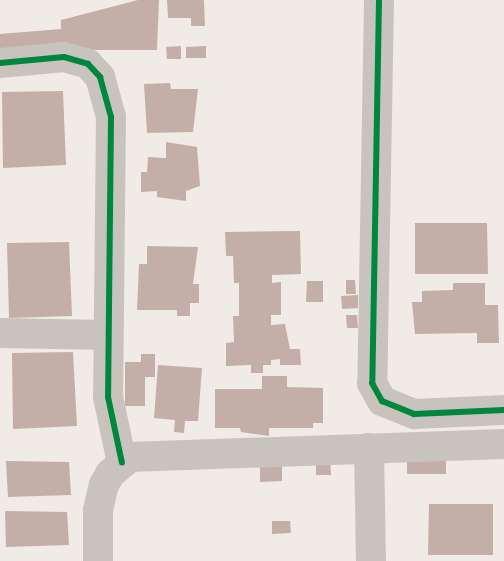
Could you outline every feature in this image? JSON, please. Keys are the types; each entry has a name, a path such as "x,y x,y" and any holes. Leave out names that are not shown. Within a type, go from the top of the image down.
{"street":[{"path":"379,0 372,383 382,401 414,414 504,410"},
{"path":"0,63 64,57 88,64 100,77 111,117 108,397 122,463"},
{"path":"0,333 107,335"},
{"path":"98,561 100,502 110,474 122,463 138,455 504,444"},
{"path":"369,448 371,561"}],"building":[{"path":"138,0 159,0 157,50 0,50 0,34 61,29 61,20"},
{"path":"167,0 204,0 205,26 191,26 191,18 168,18"},
{"path":"181,46 181,59 167,59 166,47"},
{"path":"206,46 206,58 186,58 186,47"},
{"path":"170,83 171,89 198,89 193,132 147,133 144,84"},
{"path":"63,91 66,165 3,168 2,92"},
{"path":"166,142 197,147 200,186 186,191 186,201 157,197 157,191 141,192 141,172 147,172 148,157 166,158"},
{"path":"415,223 487,223 488,274 415,274"},
{"path":"300,231 301,274 272,275 272,283 281,282 281,315 271,315 271,325 285,324 290,349 300,349 301,365 280,365 280,359 271,360 271,365 263,365 263,373 251,373 251,365 226,366 226,343 234,342 233,316 239,316 239,283 234,283 233,256 226,256 225,232"},
{"path":"69,242 72,316 9,318 7,243"},
{"path":"147,246 198,247 193,284 199,284 199,303 190,303 190,316 177,316 177,310 137,310 139,264 147,264"},
{"path":"346,280 355,280 356,294 346,294"},
{"path":"307,281 323,281 323,302 306,302"},
{"path":"453,283 485,283 485,305 498,305 499,343 477,343 477,333 415,334 412,302 422,302 422,291 453,290"},
{"path":"358,295 358,308 342,309 341,296"},
{"path":"346,315 357,315 358,328 347,328"},
{"path":"73,352 77,426 13,429 12,353"},
{"path":"141,354 155,354 155,377 145,377 145,406 125,406 125,362 141,362"},
{"path":"158,365 202,368 198,421 185,421 184,433 174,432 175,420 154,418"},
{"path":"262,376 287,376 287,387 323,388 323,423 313,423 313,428 269,428 269,436 241,432 240,428 215,428 215,389 262,389"},
{"path":"407,455 446,456 446,474 407,474"},
{"path":"260,459 282,459 282,481 260,482"},
{"path":"316,459 330,459 331,475 316,475"},
{"path":"6,461 69,462 71,495 8,497"},
{"path":"429,504 493,504 493,555 428,555"},
{"path":"5,511 67,512 69,545 6,547"},
{"path":"272,521 290,521 291,533 272,534"}],"cycle path":[{"path":"379,0 372,383 382,401 414,414 504,410"},
{"path":"0,63 64,57 88,64 100,77 111,117 108,397 122,463"}]}
